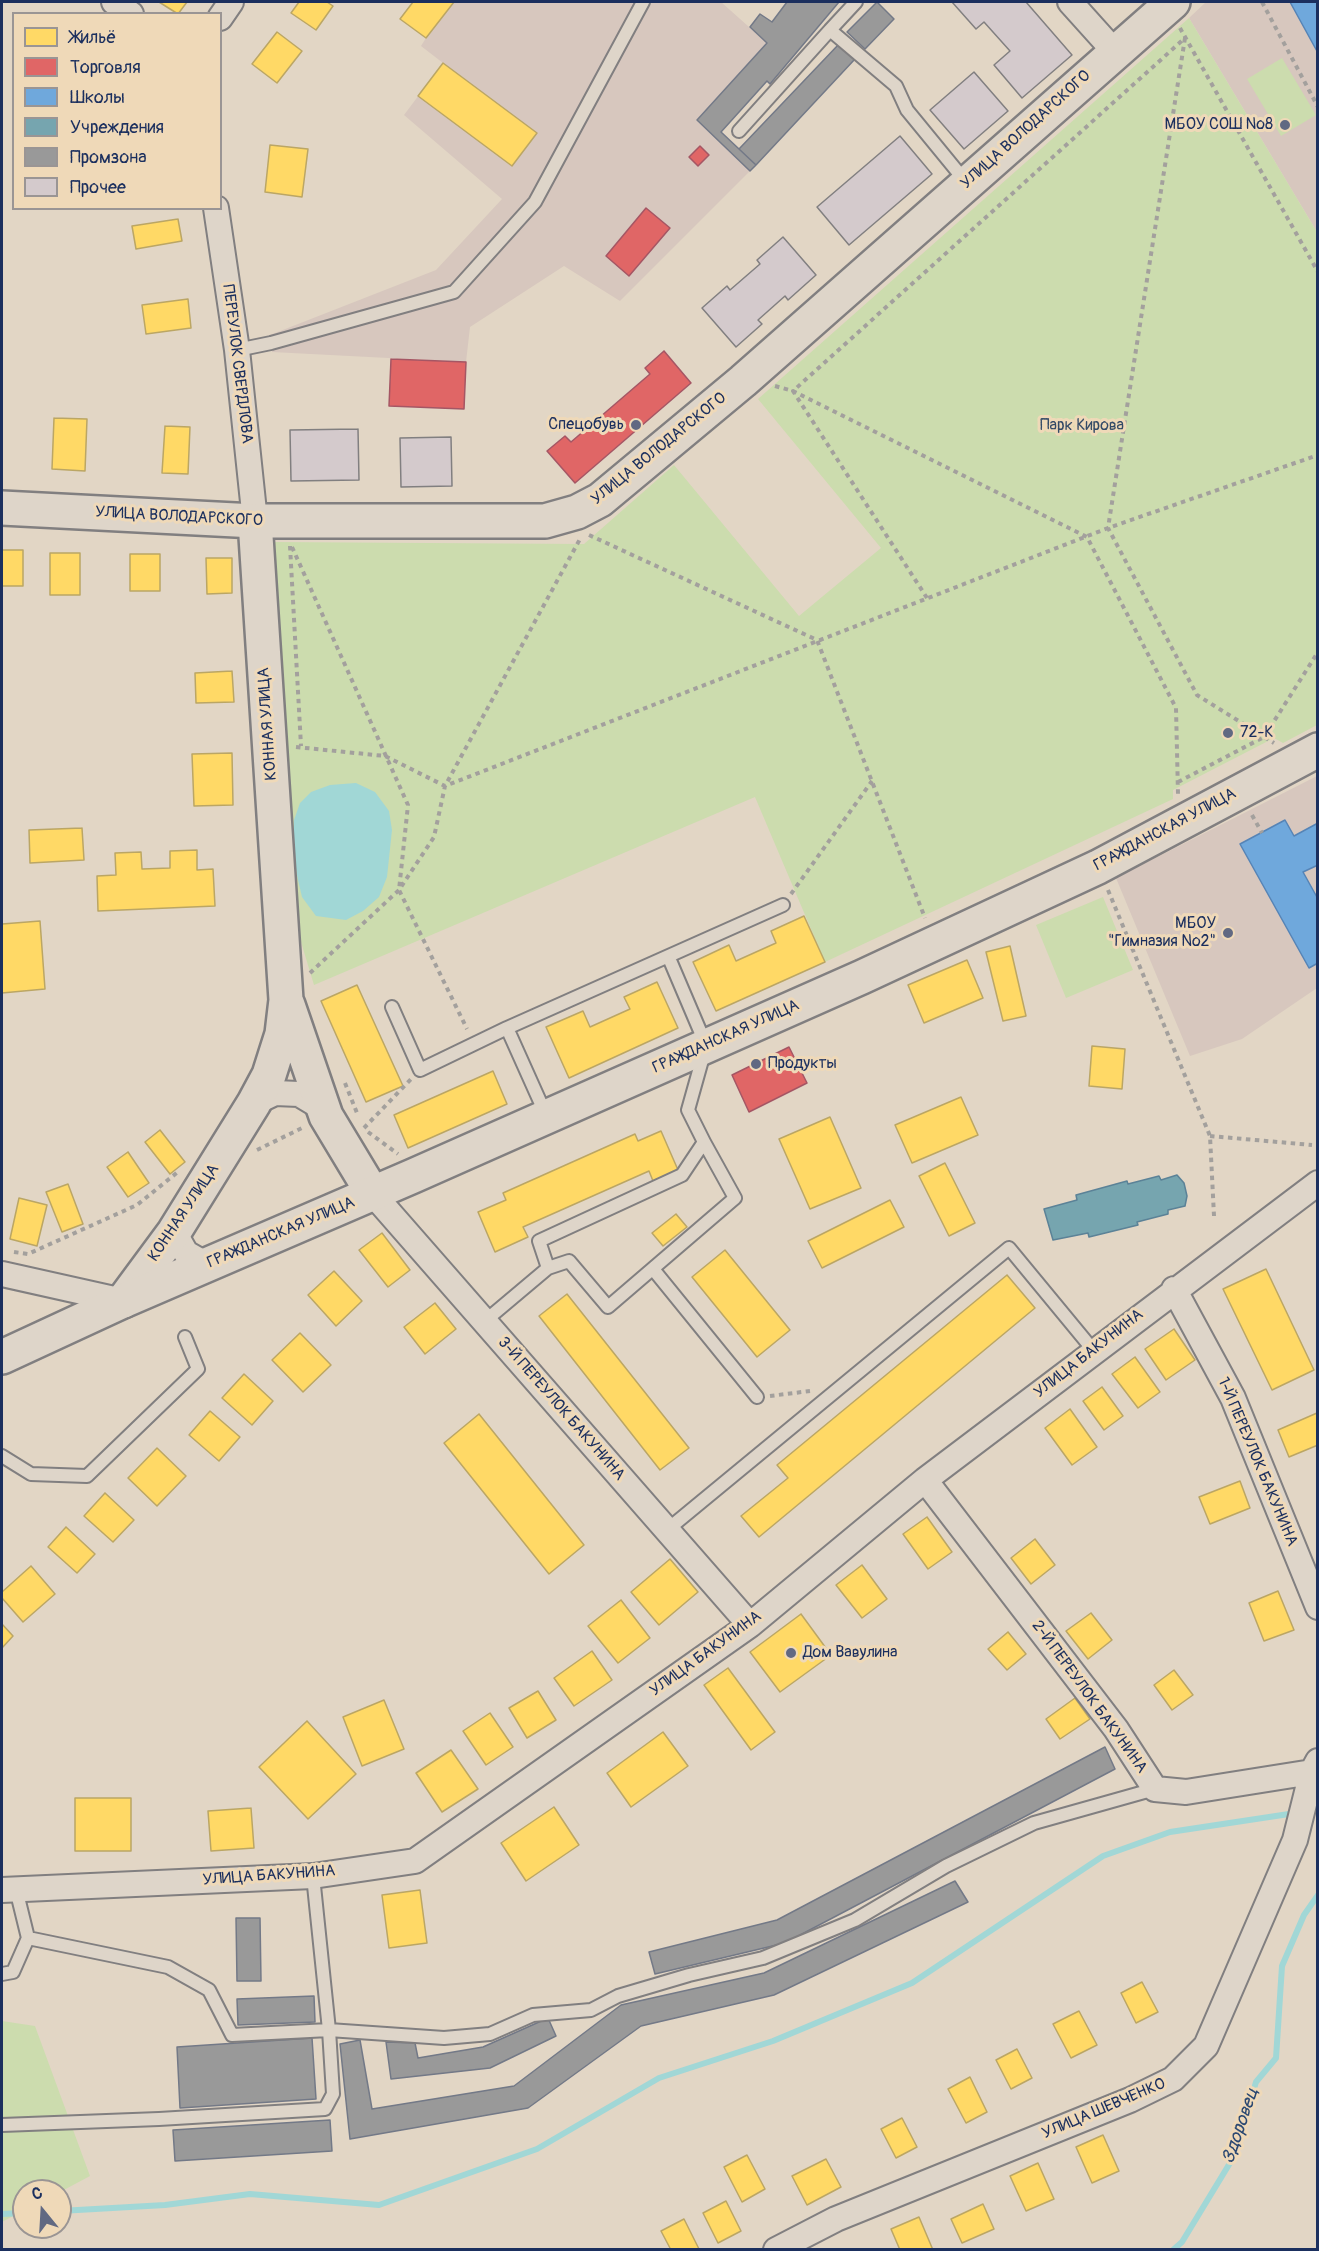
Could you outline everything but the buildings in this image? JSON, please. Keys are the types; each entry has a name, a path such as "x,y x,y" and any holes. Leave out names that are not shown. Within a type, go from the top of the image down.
{"street":[{"path":"114,2 128,12"},
{"path":"222,15 231,2"},
{"path":"1070,2 1115,52"},
{"name":"УЛИЦА ВОЛОДАРСКОГО","path":"2,508 255,521 544,521 585,508 600,500 743,381 1115,52 1176,14"},
{"name":"ПЕРЕУЛОК СВЕРДЛОВА","path":"216,210 237,350 255,521"},
{"name":"КОННАЯ УЛИЦА","path":"255,521 294,989 326,1116 374,1194"},
{"name":"ГРАЖДАНСКАЯ УЛИЦА","path":"123,1301 547,1117 1098,867 1317,750"},
{"name":"КОННАЯ УЛИЦА","path":"2,1357 123,1301 174,1232 254,1103 277,1053 294,989"},
{"path":"254,1103 275,1093 298,1094 309,1099 326,1116"},
{"name":"УЛИЦА БАКУНИНА","path":"9,1889 313,1876 415,1861 750,1625 925,1480 1174,1289 1317,1183"},
{"name":"3-Й ПЕРЕУЛОК БАКУНИНА","path":"374,1194 750,1625"},
{"path":"174,1232 186,1253 207,1265"},
{"path":"2,1274 123,1301"},
{"name":"1-Й ПЕРЕУЛОК БАКУНИНА","path":"1174,1289 1233,1398 1317,1607"},
{"name":"2-Й ПЕРЕУЛОК БАКУНИНА","path":"925,1480 1116,1729 1155,1789 1186,1792 1315,1766"},
{"name":"УЛИЦА ШЕВЧЕНКО","path":"776,2250 836,2219 1130,2100 1173,2079 1206,2046 1295,1840 1315,1766"}],"lane":[{"path":"237,350 271,343 454,292 535,202 643,2"},
{"path":"739,131 856,2"},
{"path":"830,30 896,86 907,110 967,183"},
{"path":"392,1007 420,1070 507,1028 669,958 783,905"},
{"path":"485,1321 548,1268 569,1261 608,1307 735,1198 688,1110 706,1046 669,958"},
{"path":"507,1028 547,1117"},
{"path":"548,1268 539,1241 682,1175 704,1142"},
{"path":"667,1530 1009,1248 1094,1351"},
{"path":"653,1269 757,1397"},
{"path":"2,1456 31,1474 87,1476 198,1369 185,1337"},
{"path":"28,1938 168,1967 209,1990 232,2035 329,2030 444,2038 490,2034 533,2015 591,2010 618,1996 679,1978 764,1958 855,1920 946,1866 1034,1823 1155,1789"},
{"path":"2,2125 325,2109 333,2094 329,2030 313,1876"},
{"path":"2,1974 13,1972 28,1938 9,1889"}],"path":[{"path":"1262,2 1317,106"},
{"path":"1176,14 1185,38 1317,272"},
{"path":"793,391 1185,38"},
{"path":"1185,38 1108,528 1197,695 1264,737"},
{"path":"772,386 793,391 1087,537 1176,708 1178,782 1264,737 1317,652"},
{"path":"793,391 927,598"},
{"path":"291,748 301,746 385,756 445,786 1108,528 1317,455"},
{"path":"294,989 399,890 434,837 445,786 575,544 584,534 817,640 927,924"},
{"path":"301,746 290,542 408,805 399,890 474,1044"},
{"path":"783,905 872,780"},
{"path":"1108,889 1210,1136 1214,1216"},
{"path":"364,1129 420,1070"},
{"path":"342,1076 364,1129 405,1159 413,1176"},
{"path":"10,1252 28,1254 137,1205 186,1166 215,1167 285,1138 326,1116"},
{"path":"1210,1136 1312,1145"},
{"path":"757,1397 840,1387"}],"shaded area":[{"path":"413,2 721,2 767,43 697,119 750,171 620,301 564,266 470,327 466,362 272,352 270,335 436,270 502,199 404,115 443,63 421,46 426,38 400,19"},
{"name":"МБОУ СОШ №8","path":"1206,2 1317,2 1317,232 1189,18"},
{"name":"МБОУ \"Гимназия №2\"","path":"1317,776 1317,988 1242,1039 1190,1056 1116,878"}],"green space":[{"name":"Парк Кирова","path":"1189,18 1317,232 1317,725 1283,743 1274,738 1173,790 1173,799 825,962 755,797 314,985 288,899 270,542 584,544 674,465 799,616 881,548 758,399"},
{"path":"1282,58 1316,115 1281,136 1247,79"},
{"path":"1103,897 1133,970 1066,998 1036,925"},
{"path":"2,2021 35,2026 90,2176 72,2186 72,2179 12,2179 12,2217 2,2222"}],"water":[{"path":"356,783 375,792 389,811 392,830 387,877 379,897 363,911 346,920 316,916 302,897 298,880 294,859 294,820 300,803 311,792 330,785"}],"waterway":[{"path":"72,2210 165,2205 250,2194 379,2205 537,2149 659,2078 773,2041 912,1983 1103,1856 1170,1832 1289,1814"},
{"name":"Здоровец","path":"1173,2250 1182,2242 1233,2158 1256,2082 1276,2058 1282,1966 1304,1915 1318,1895"},
{"path":"2,2214 12,2214"}],"place":[{"name":"МБОУ СОШ №8","path":"1285,125"},
{"name":"Спецобувь","path":"636,425"},
{"name":"72-К","path":"1228,733"},
{"name":"МБОУ \"Гимназия №2\"","path":"1228,933"},
{"name":"Продукты","path":"756,1064"},
{"name":"Дом Вавулина","path":"791,1653"}]}
